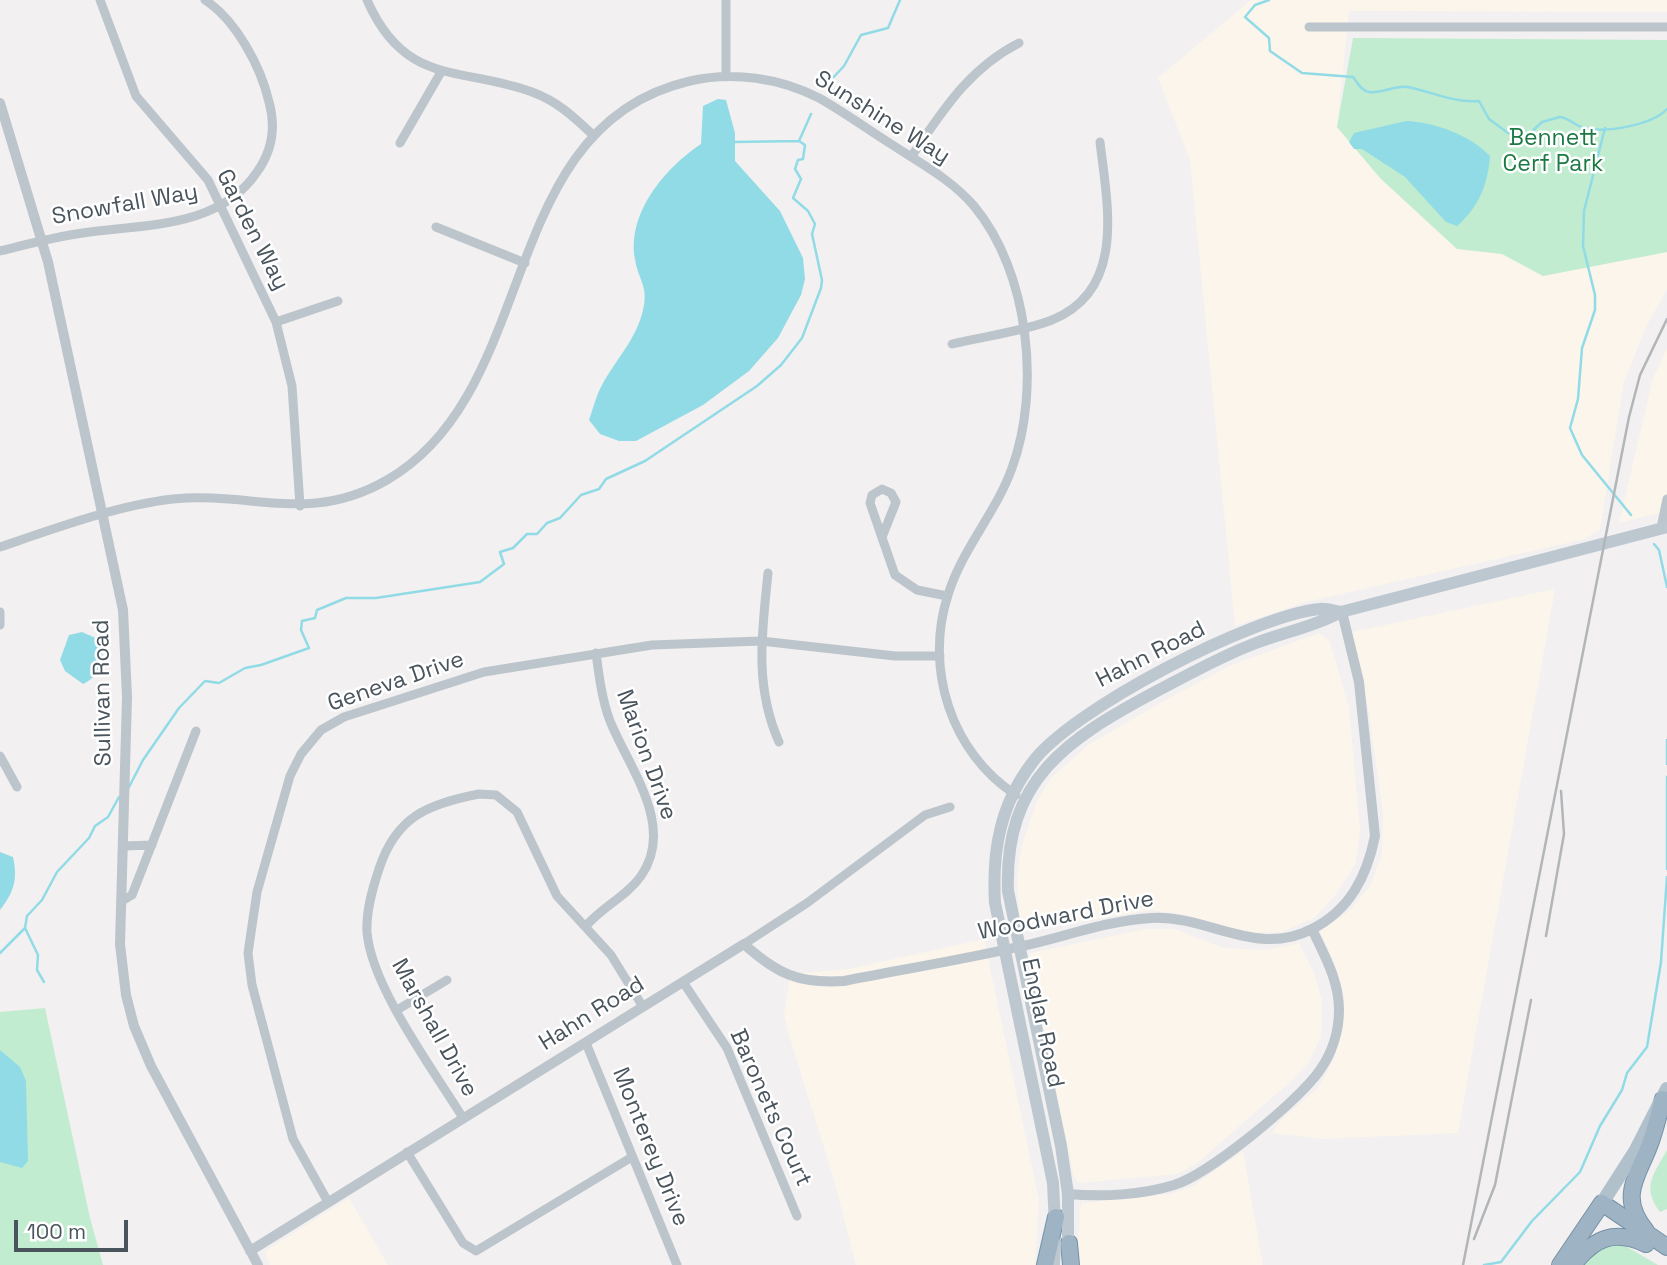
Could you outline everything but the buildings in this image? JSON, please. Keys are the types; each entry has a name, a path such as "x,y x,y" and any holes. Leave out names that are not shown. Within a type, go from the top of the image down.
{"highway":[{"path":"1648,1240 1632,1203 1631,1188 1651,1141 1665,1094"},
{"path":"1560,1265 1600,1206 1648,1240 1667,1258"},
{"path":"1045,1265 1056,1217"},
{"path":"1573,1265 1583,1251 1607,1236 1648,1240 1667,1247"},
{"path":"1069,1243 1069,1265"}],"main road":[{"name":"Hahn Road","path":"1025,800 1050,762 1087,730 1198,669 1255,643 1326,620 1342,612 1664,527"},
{"name":"Hahn Road","path":"1013,793 1032,762 1052,740 1072,723 1113,698 1212,647 1261,626 1321,609 1342,612"},
{"name":"Englar Road","path":"1013,793 999,829 994,857 995,903 1012,948 1068,1194 1069,1243"},
{"name":"Englar Road","path":"1025,800 1012,838 1008,862 1008,891 1012,948 1053,1183 1056,1217 1054,1265"},
{"path":"1600,1206 1636,1150 1665,1094"}],"street":[{"name":"Garden Way","path":"100,0 136,96 152,118 196,165 222,206 276,322 292,386 300,506"},
{"name":"Snowfall Way","path":"0,251 42,239 170,222 222,206 242,190 263,164 273,127 267,92 256,66 231,24 205,0"},
{"path":"367,0 396,44 419,61 441,72 533,92 558,104 593,135"},
{"path":"726,0 726,77"},
{"path":"1309,27 1667,27"},
{"path":"911,158 972,74 999,53 1018,43"},
{"path":"400,143 441,72"},
{"name":"Sunshine Way","path":"0,547 104,515 183,498 300,506 330,502 372,488 403,470 431,445 467,396 559,182 593,135 618,113 647,95 684,82 726,77 765,80 812,95 954,186 985,220 1007,264 1023,326 1028,392 1018,452 999,500 960,566 947,596 942,620 940,656 948,704 964,743 984,771 1025,800"},
{"name":"Sullivan Road","path":"0,103 42,239 119,586 127,645 122,978 139,1039 165,1095 258,1265"},
{"path":"952,344 1040,324 1065,313 1093,286 1101,271 1109,233 1100,142"},
{"path":"436,227 525,263"},
{"path":"276,322 338,301"},
{"path":"882,537 896,502 891,493 882,489 872,495 870,503 895,575 902,583 947,596"},
{"path":"1664,527 1667,499"},
{"path":"768,573 761,641 764,698 779,742"},
{"path":"0,612 0,625"},
{"name":"Woodward Drive","path":"744,944 778,971 799,980 821,982 844,981 1012,948 1145,918 1182,920 1252,940 1275,940 1312,929 1333,915 1353,894 1371,859 1375,836 1359,682 1342,612"},
{"name":"Geneva Drive","path":"328,1202 293,1139 252,985 248,953 257,892 295,763 321,730 344,717 484,671 596,653 704,640 761,641 895,656 940,656"},
{"name":"Marion Drive","path":"586,926 642,875 651,856 655,834 651,813 605,706 596,653"},
{"path":"122,901 132,895 196,731"},
{"path":"0,756 17,787"},
{"name":"Marshall Drive","path":"463,1118 397,1010 370,947 369,907 385,850 401,825 431,809 479,794 486,793 505,799 517,812 557,896 611,955 643,1007"},
{"name":"Hahn Road","path":"250,1251 744,944 807,903 925,815 950,807"},
{"path":"124,846 152,845"},
{"path":"1068,1194 1144,1191 1186,1180 1207,1169 1312,1081 1334,1042 1339,1009 1329,965 1312,929"},
{"path":"397,1010 447,980"},
{"name":"Baronets Court","path":"683,982 727,1048 797,1216"},
{"name":"Monterey Drive","path":"586,1043 677,1265"},
{"path":"407,1152 464,1245 476,1251 632,1157"}],"shaded area":[{"path":"1251,0 1667,0 1667,12 1349,11 1337,127 1380,178 1457,249 1502,254 1543,276 1667,252 1667,289 1647,325 1624,382 1600,529 1585,539 1306,602 1235,626 1190,160 1158,78"},
{"path":"1667,349 1667,511 1619,523 1653,378"},
{"path":"1555,589 1458,1133 1323,1139 1272,1133 1281,1120 1318,1088 1335,1057 1341,1025 1342,994 1335,964 1320,932 1349,911 1371,885 1382,853 1383,812 1369,714 1352,632"},
{"path":"1319,633 1330,641 1349,708 1360,830 1356,863 1334,897 1314,918 1282,932 1246,933 1186,915 1152,910 1020,932 1017,882 1021,848 1037,801 1052,777 1090,744 1162,702 1231,665"},
{"path":"1145,929 1175,929 1223,948 1266,950 1299,943 1314,973 1322,1001 1321,1037 1308,1064 1196,1164 1177,1174 1079,1183 1074,1177 1028,957 1031,953"},
{"path":"984,939 1039,1200 1035,1265 856,1265 834,1180 788,1032 784,1014 791,974 849,969"},
{"path":"1243,1151 1263,1265 1076,1265 1081,1203 1170,1194 1193,1186"},
{"path":"349,1198 388,1265 270,1265 265,1251"}],"green space":[{"name":"Bennett Cerf Park","path":"1353,38 1667,40 1667,252 1543,276 1502,254 1457,249 1380,178 1337,127"},
{"path":"45,1008 90,1218 103,1265 0,1265 0,1012"},
{"path":"1667,1150 1667,1209 1660,1212 1650,1188"},
{"path":"1622,1244 1658,1265 1581,1265 1599,1249"}],"water":[{"path":"718,99 726,100 735,133 735,161 780,211 803,258 805,279 801,295 778,338 749,371 703,405 636,441 619,441 600,434 589,420 600,389 631,340 645,302 635,259 637,225 643,209 662,179 701,144 703,106"},
{"path":"1406,121 1451,131 1490,156 1487,176 1477,203 1457,226 1446,222 1405,177 1362,149 1354,149 1349,142 1354,133"},
{"path":"82,632 100,640 102,646 102,659 97,671 83,684 65,671 60,660 69,635"},
{"path":"0,852 13,857 15,879 12,891 0,910"},
{"path":"0,1050 20,1067 26,1081 28,1161 22,1168 0,1162"}],"waterway":[{"path":"829,82 844,66 861,35 888,28 900,0"},
{"path":"1269,0 1255,5 1245,17 1269,38 1270,51 1302,73 1353,77 1361,88 1369,92 1408,87 1452,99 1479,101 1489,119 1515,138 1526,137 1542,122 1560,117 1585,128 1605,129 1640,123 1660,115 1667,109"},
{"path":"129,787 143,760 179,708 205,681 219,683 245,668 309,648 301,630 302,621 315,618 317,610 346,598 376,598 480,582 504,564 500,552 513,548 527,534 537,534 547,523 560,518 581,495 599,489 606,479 645,461 757,386 781,365 802,338 822,280 812,234 815,224 808,211 793,198 801,179 795,169 798,160 803,159 805,145 799,141 811,114"},
{"path":"1605,128 1584,211 1583,246 1595,295 1595,310 1582,348 1578,399 1570,428 1582,455 1631,515"},
{"path":"733,142 799,141"},
{"path":"1654,544 1659,550 1667,587"},
{"path":"1667,740 1667,764"},
{"path":"1667,777 1667,869"},
{"path":"44,982 37,970 38,955 25,928 27,916 42,900 57,872 89,838 95,826 108,817 119,797"},
{"path":"1484,1265 1501,1262 1532,1221 1580,1172 1600,1126 1622,1090 1627,1073 1647,1047 1661,962 1667,877"},
{"path":"0,953 25,928"}],"railway":[{"path":"1463,1265 1629,417 1640,375 1667,319"},
{"path":"1546,936 1564,834 1561,791"},
{"path":"1474,1239 1495,1185 1531,1000"}]}
